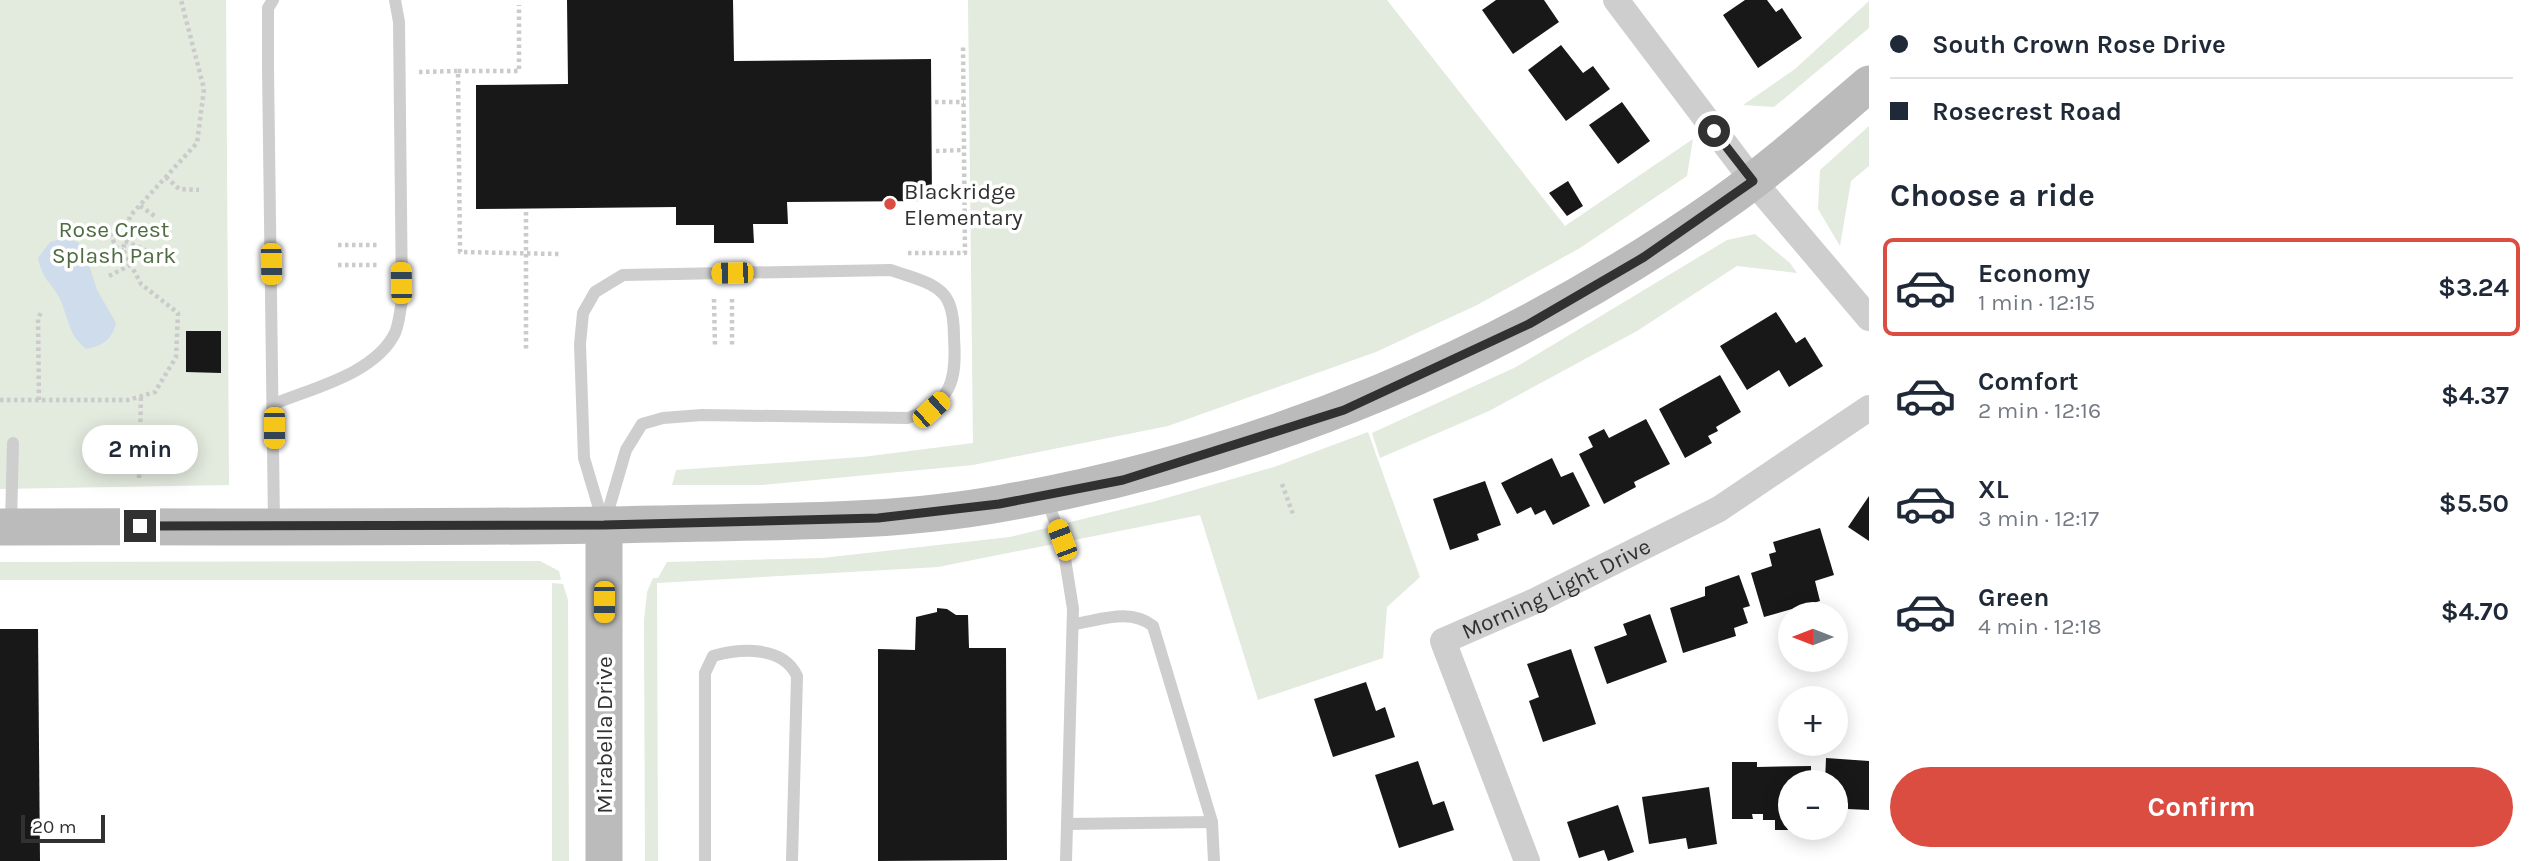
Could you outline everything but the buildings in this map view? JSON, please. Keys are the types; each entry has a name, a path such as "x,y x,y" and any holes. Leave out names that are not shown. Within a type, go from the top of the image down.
{"main road":[{"path":"6,527 604,525 901,516 999,504 1123,480 1344,410 1529,324 1644,257 1753,181 1869,83"},
{"name":"Mirabella Drive","path":"604,525 604,861"}],"street":[{"path":"1616,0 1753,181 1869,318"},
{"name":"Morning Light Drive","path":"1527,861 1443,641 1535,601 1719,509 1869,408"}],"lane":[{"path":"273,0 268,8 268,68 274,526"},
{"path":"274,404 332,381 373,360 395,333 401,301 399,22 395,0"},
{"path":"891,270 931,284 948,300 953,323 956,368 945,397 931,410 908,418 702,415 663,418 642,424 626,450 604,525 584,458 580,344 583,313 595,292 623,275 891,270"},
{"path":"6,527 13,443"},
{"path":"1045,495 1062,540 1074,624 1066,861"},
{"path":"1074,624 1129,615 1141,616 1153,626 1212,822 1214,861"},
{"path":"705,861 705,673 713,656 728,652 777,654 791,662 797,676 792,861"},
{"path":"1067,824 1212,822"}],"path":[{"path":"0,400 128,400 155,392 176,357 178,313 141,284 123,250 130,216 197,143 204,89 181,0"},
{"path":"419,72 519,71 519,5"},
{"path":"907,253 965,253 963,44"},
{"path":"458,71 460,252 559,254"},
{"path":"935,102 964,102"},
{"path":"936,151 964,150"},
{"path":"166,177 179,189 199,190"},
{"path":"140,206 156,217"},
{"path":"526,212 526,349"},
{"path":"107,227 116,247 123,250"},
{"path":"125,241 163,258"},
{"path":"338,245 378,245"},
{"path":"109,276 130,265"},
{"path":"338,265 378,265"},
{"path":"714,299 715,348"},
{"path":"732,299 732,348"},
{"path":"38,400 38,319 42,310"},
{"path":"139,478 141,396"},
{"path":"1282,484 1294,517"}],"green space":[{"name":"Rose Crest Splash Park","path":"0,0 226,0 229,485 0,489"},
{"path":"968,0 1387,0 1565,226 1693,139 1687,176 1580,248 1477,305 1376,352 1168,426 973,465 762,485 672,485 676,470 862,457 973,443"},
{"path":"1869,1 1869,28 1774,107 1743,105 1795,69"},
{"path":"1869,126 1869,166 1851,181 1840,246 1818,209 1820,170"},
{"path":"1755,234 1790,263 1797,273 1737,266 1637,331 1489,411 1380,458 1372,433 1516,367 1727,240"},
{"path":"1368,432 1420,577 1387,607 1383,658 1258,700 1200,515 938,567 657,583 658,861 645,861 644,621 647,592 653,578 658,578 667,562 822,558 1010,537 1156,501 1274,467"},
{"path":"540,561 559,571 561,580 0,580 0,562"},
{"path":"552,583 563,584 568,600 569,861 552,861"}],"water":[{"path":"65,238 78,242 86,256 97,290 116,323 106,341 86,349 73,333 61,301 45,277 38,258 50,242"}],"place":[{"name":"Blackridge Elementary","path":"890,204"}],"route":[{"path":"140,526 604,525 878,518 999,504 1123,480 1344,410 1529,324 1644,257 1753,181 1714,131"}]}
